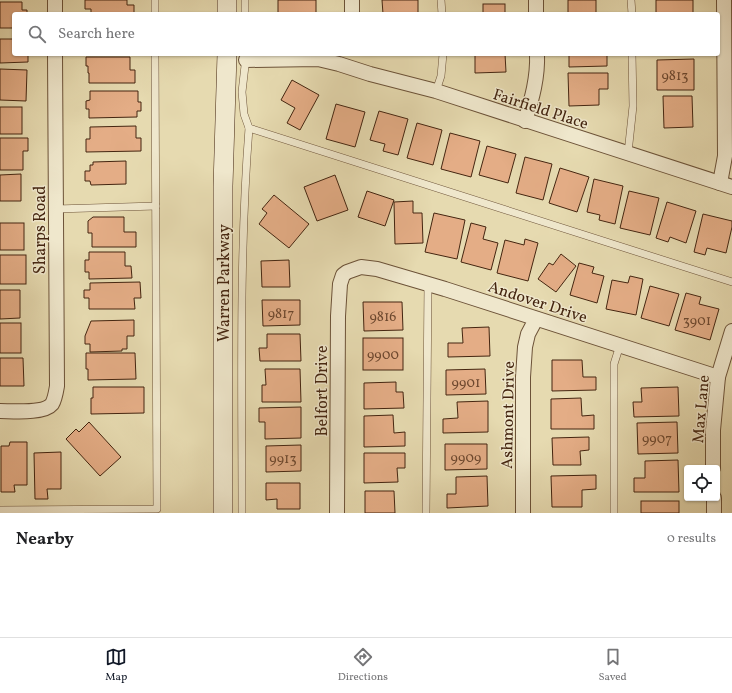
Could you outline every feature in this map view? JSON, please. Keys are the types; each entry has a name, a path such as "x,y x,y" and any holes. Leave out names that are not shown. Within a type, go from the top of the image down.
{"main road":[{"path":"227,0 227,12"},
{"name":"Warren Parkway","path":"224,513 223,186 226,56"}],"street":[{"path":"55,0 55,12"},
{"path":"352,0 352,12"},
{"path":"536,0 536,12"},
{"path":"724,0 726,185"},
{"name":"Sharps Road","path":"0,411 39,410 46,408 52,404 56,395 55,56"},
{"path":"525,120 533,98 537,56"},
{"name":"Fairfield Place","path":"246,57 341,59 370,74 436,91 726,185"},
{"name":"Andover Drive","path":"347,272 361,267 377,269 718,377"},
{"name":"Belfort Drive","path":"337,513 338,316 340,284 343,275 347,272"},
{"name":"Ashmont Drive","path":"523,513 523,377 525,347 528,334 536,319"},
{"name":"Max Lane","path":"714,465 713,430 718,377 732,330"},
{"path":"714,501 714,513"}],"lane":[{"path":"155,0 155,12"},
{"path":"244,0 245,12"},
{"path":"442,0 442,12"},
{"path":"631,0 632,12"},
{"path":"0,510 157,509 155,56"},
{"path":"436,91 441,76 443,56"},
{"path":"628,153 632,106 632,56"},
{"path":"242,513 244,193 249,128 244,114 242,92 246,57"},
{"path":"249,128 732,282"},
{"path":"56,209 156,206"},
{"path":"426,513 428,284"},
{"path":"614,513 614,364 620,345"}],"building":[{"path":"85,0 127,0 127,5 134,5 134,12 91,12 91,9 85,9"},
{"path":"278,0 316,0 316,12 278,12"},
{"path":"382,0 418,0 418,12 383,12"},
{"path":"568,0 596,0 596,12 568,12"},
{"path":"656,0 693,0 693,12 656,12"},
{"path":"0,2 22,2 22,10 27,10 27,12 12,12 12,28 0,28"},
{"path":"483,4 505,4 505,12 483,12"},
{"path":"0,39 12,39 12,56 28,56 28,62 0,63"},
{"path":"475,56 505,56 506,72 475,73"},
{"path":"569,56 607,56 607,66 569,67"},
{"path":"86,57 130,57 130,70 135,70 135,83 89,83"},
{"path":"694,59 694,90 657,90 657,60"},
{"path":"0,69 27,70 26,101 0,100"},
{"path":"568,73 608,73 608,89 599,89 599,105 569,106"},
{"path":"292,80 319,95 300,130 287,123 295,108 281,100"},
{"path":"90,91 138,91 138,102 141,102 141,111 137,111 137,117 89,118 89,109 86,109 86,101 90,100"},
{"path":"663,96 692,96 693,127 664,128"},
{"path":"336,104 365,112 355,147 326,139"},
{"path":"0,107 22,107 22,134 0,134"},
{"path":"379,111 408,119 398,155 383,151 385,144 370,140"},
{"path":"417,123 442,130 433,165 407,158"},
{"path":"136,126 136,138 141,138 141,151 86,152 86,139 90,139 90,127"},
{"path":"450,133 480,141 471,177 441,169"},
{"path":"0,138 28,138 28,151 23,151 23,170 0,170"},
{"path":"487,146 516,154 508,183 479,175"},
{"path":"525,157 552,164 543,200 516,193"},
{"path":"126,161 126,184 91,185 90,181 85,181 85,171 90,171 90,165 93,165 93,162"},
{"path":"560,168 589,177 577,212 549,203"},
{"path":"21,174 21,201 0,201 0,175"},
{"path":"335,175 348,210 317,221 304,187"},
{"path":"594,179 623,186 615,224 599,220 600,215 587,212"},
{"path":"367,191 394,200 385,226 358,217"},
{"path":"629,191 659,198 650,235 620,228"},
{"path":"274,195 309,224 289,248 259,224 267,213 262,209"},
{"path":"413,201 413,213 422,213 423,243 395,244 394,202"},
{"path":"667,202 696,211 686,243 670,237 668,242 656,238"},
{"path":"434,213 465,220 457,259 425,252"},
{"path":"703,214 732,221 726,253 707,248 705,255 694,252"},
{"path":"93,217 124,217 124,232 136,232 136,247 92,247 92,233 88,233 88,221"},
{"path":"0,223 24,223 24,250 0,250"},
{"path":"471,223 486,227 483,239 498,243 491,270 461,262"},
{"path":"525,239 538,243 528,281 497,273 505,240 524,245"},
{"path":"89,252 125,252 125,266 131,266 132,278 89,279 89,272 85,272 85,260 89,260"},
{"path":"561,254 576,266 556,292 538,279 549,263 553,265"},
{"path":"0,255 26,255 26,284 0,284"},
{"path":"289,260 290,287 262,287 261,261"},
{"path":"579,263 594,267 592,273 604,276 597,303 570,295"},
{"path":"630,276 643,279 636,315 606,309 612,280 628,283"},
{"path":"140,282 141,298 134,298 135,309 89,309 89,298 84,298 84,290 90,290 90,283"},
{"path":"650,286 679,294 669,326 641,318"},
{"path":"0,290 20,290 20,318 0,319"},
{"path":"686,293 701,297 699,304 719,309 710,340 675,330"},
{"path":"262,300 300,300 300,325 263,326"},
{"path":"363,302 402,302 403,330 364,331"},
{"path":"134,320 134,336 127,336 127,349 122,349 122,351 90,352 90,344 85,344 85,336 91,321"},
{"path":"0,323 21,323 21,353 0,353"},
{"path":"489,327 490,356 448,357 448,343 463,343 462,328"},
{"path":"267,334 300,334 301,361 260,361 259,348 267,348"},
{"path":"363,338 403,338 403,370 363,370"},
{"path":"86,353 135,353 136,379 88,380"},
{"path":"0,358 23,358 24,386 0,386"},
{"path":"552,360 582,360 583,377 596,377 596,390 552,391"},
{"path":"265,369 300,369 301,402 262,402 262,385 266,385"},
{"path":"485,369 486,394 446,395 446,370"},
{"path":"396,382 396,392 403,392 404,408 364,409 364,383"},
{"path":"93,387 144,387 144,413 91,414"},
{"path":"678,387 679,416 634,417 633,402 642,402 641,388"},
{"path":"581,398 582,416 594,415 594,429 551,429 551,399"},
{"path":"488,401 488,432 443,433 443,419 458,418 457,402"},
{"path":"301,407 301,438 265,439 265,422 259,422 259,408"},
{"path":"393,415 394,433 405,432 405,446 364,447 364,416"},
{"path":"89,422 121,457 100,476 66,439 76,429 79,432"},
{"path":"677,422 678,453 638,454 637,423"},
{"path":"589,437 589,450 580,451 581,465 553,465 552,438"},
{"path":"10,442 27,442 27,485 14,485 15,492 1,492 1,446 9,446"},
{"path":"445,444 487,444 487,469 445,470"},
{"path":"301,445 301,471 266,472 266,446"},
{"path":"61,452 61,489 47,489 48,499 35,499 34,453"},
{"path":"364,453 405,453 405,468 397,468 398,482 364,483"},
{"path":"678,460 679,492 634,492 634,478 645,478 645,461"},
{"path":"596,475 596,489 582,490 582,507 552,507 551,476"},
{"path":"487,476 488,506 447,508 447,494 456,494 456,477"},
{"path":"266,483 300,483 300,509 277,509 277,499 266,500"},
{"path":"365,491 394,491 395,513 365,513"},
{"path":"641,501 679,501 679,513 641,513"}]}
